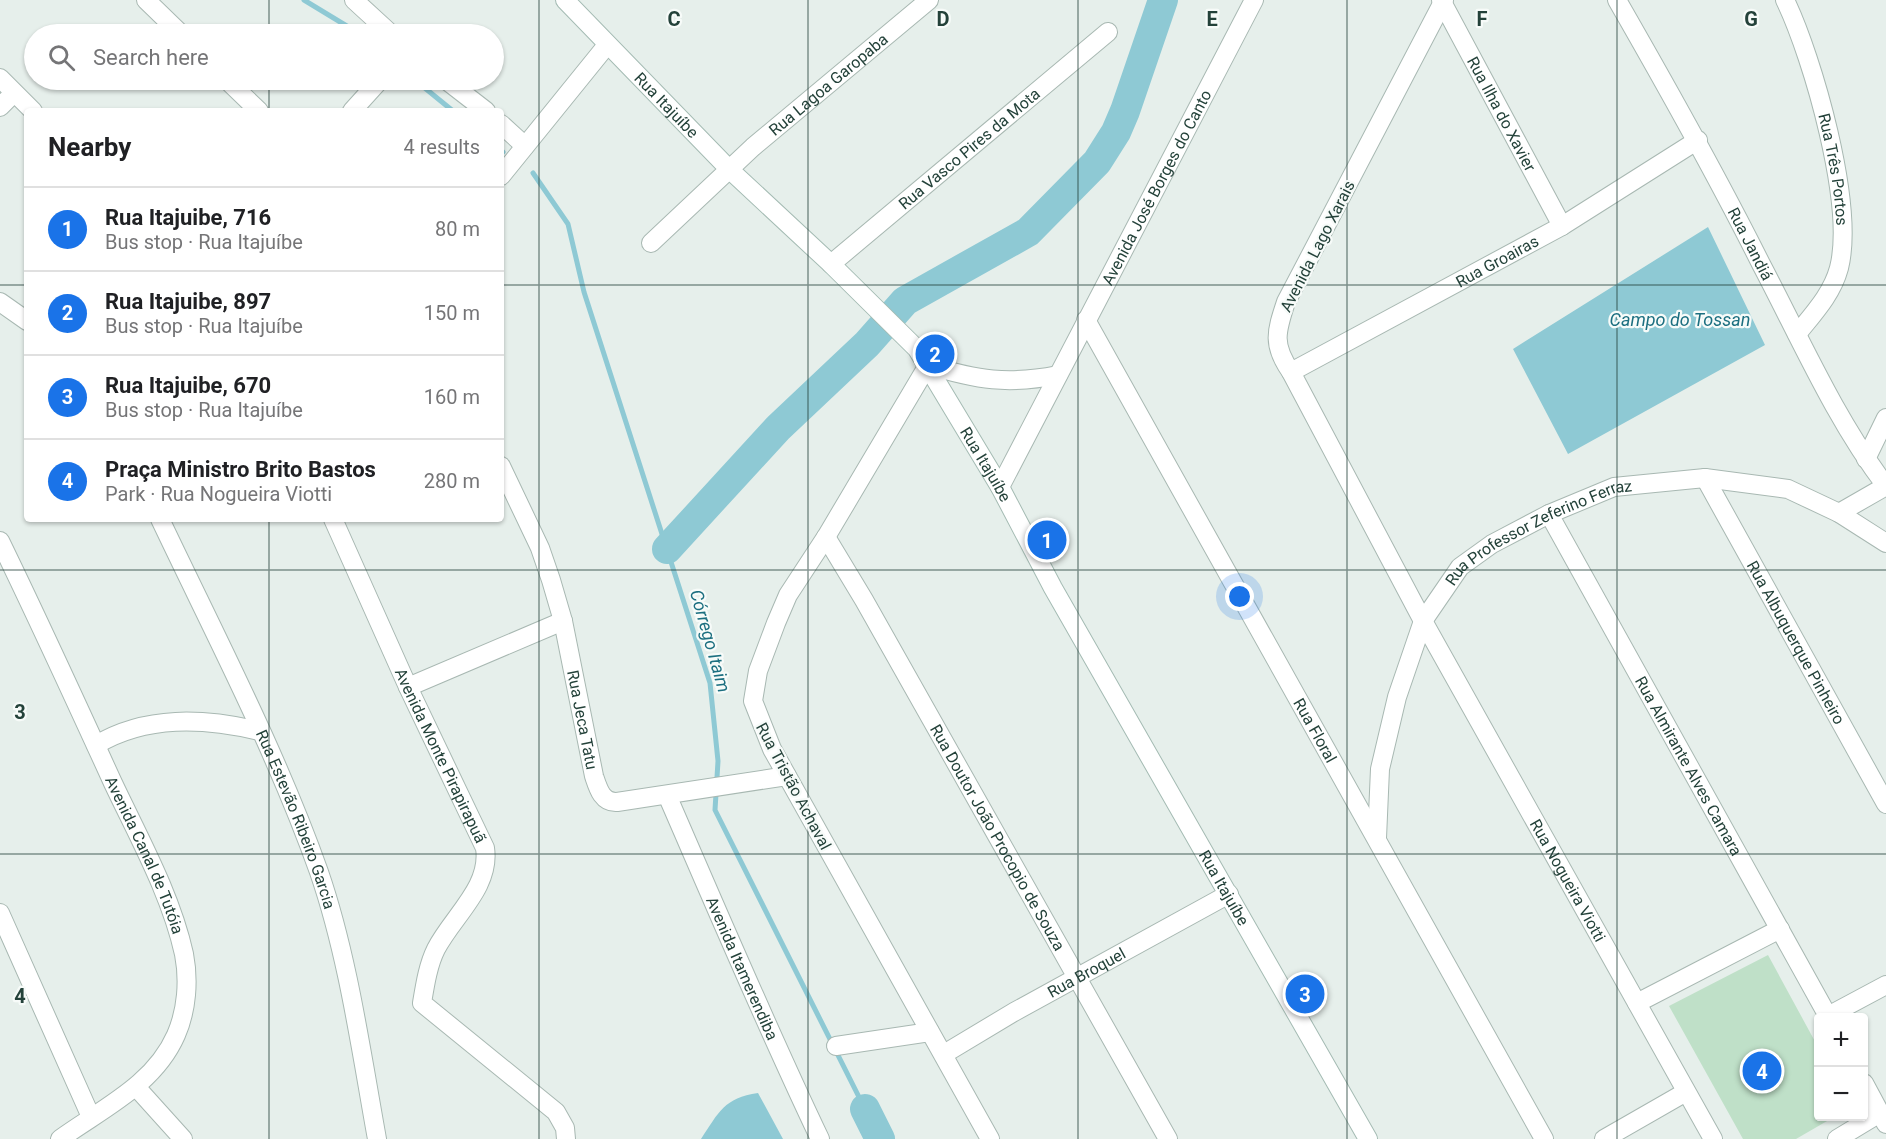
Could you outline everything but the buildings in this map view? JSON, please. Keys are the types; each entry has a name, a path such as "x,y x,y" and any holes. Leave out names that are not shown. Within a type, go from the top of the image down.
{"street":[{"path":"146,0 171,24"},
{"path":"354,0 380,24"},
{"name":"Rua Itajuíbe","path":"565,0 730,170 907,337 928,365 1000,487 1053,588 1368,1139"},
{"name":"Rua Lagoa Garopaba","path":"651,243 730,170 929,0"},
{"name":"Avenida José Borges do Canto","path":"1000,487 1254,0"},
{"name":"Rua Jandiá","path":"1617,0 1698,140 1797,334 1866,459 1886,486"},
{"name":"Rua Três Portos","path":"1785,0 1824,110 1840,202 1842,243 1839,268 1829,294 1797,334"},
{"name":"Rua Ilha do Xavier","path":"1442,1 1562,226"},
{"name":"Avenida Lago Xarais","path":"1423,621 1292,372 1280,356 1277,346 1278,328 1286,302 1442,1"},
{"name":"Rua Vasco Pires da Mota","path":"831,264 1108,32"},
{"path":"504,172 607,45"},
{"path":"0,78 30,108"},
{"path":"237,90 256,108"},
{"path":"355,108 371,90"},
{"path":"460,90 482,108"},
{"path":"0,107 14,93"},
{"path":"504,127 523,148"},
{"name":"Rua Groairas","path":"1292,372 1562,226 1698,140"},
{"path":"0,302 24,319"},
{"name":"Rua Floral","path":"1086,320 1544,1139"},
{"path":"928,365 969,378 1000,382 1027,381 1058,375"},
{"name":"Rua Tristão Achaval","path":"928,365 826,537 788,595 753,688 754,710 787,776 990,1139"},
{"path":"1866,459 1886,418"},
{"name":"Rua Jeca Tatu","path":"504,472 540,548 563,621 574,688 598,790 613,803 787,776"},
{"name":"Rua Professor Zeferino Ferraz","path":"1377,838 1380,769 1397,698 1423,621 1460,567 1492,544 1549,514 1614,487 1705,478 1788,489 1839,513 1886,543"},
{"name":"Rua Albuquerque Pinheiro","path":"1705,478 1886,804"},
{"path":"1839,513 1886,486"},
{"name":"Rua Almirante Alves Camara","path":"1549,514 1826,1013"},
{"name":"Rua Estevão Ribeiro Garcia","path":"161,522 260,731 319,873 334,923 377,1139"},
{"name":"Avenida Monte Pirapirapuã","path":"334,522 408,687 479,834 487,861 484,876 436,950 422,1003 556,1112 565,1128 566,1139"},
{"name":"Rua Doutor João Procopio de Souza","path":"826,537 864,600 1168,1139"},
{"name":"Avenida Canal de Tutóia","path":"0,541 96,745 176,923 184,957 185,1000 176,1034 160,1062 137,1088 60,1139"},
{"path":"408,687 563,621"},
{"name":"Rua Nogueira Viotti","path":"1423,621 1713,1139"},
{"path":"96,745 134,728 166,723 193,721 226,723 260,731"},
{"name":"Avenida Itamerendiba","path":"667,795 780,1054 820,1139"},
{"name":"Rua Broquel","path":"944,1054 1076,977 1229,894"},
{"path":"0,913 91,1117"},
{"path":"1637,1003 1780,929"},
{"path":"1835,1013 1886,985"},
{"path":"836,1046 930,1032"},
{"path":"137,1088 183,1139"},
{"path":"1604,1139 1686,1092"},
{"path":"1837,1139 1883,1118 1868,1092"}],"green space":[{"path":"1768,955 1814,1040 1814,1121 1827,1121 1796,1139 1743,1139 1669,1006"}],"water":[{"name":"Campo do Tossan","path":"1708,227 1765,345 1568,454 1513,349"},
{"path":"758,1093 783,1139 701,1139 718,1114 730,1103 737,1098"}],"waterway":[{"path":"304,0 344,24"},
{"path":"667,549 778,428 867,344 905,301 1028,232 1097,162 1116,132 1125,111 1163,0"},
{"path":"427,90 449,108"},
{"name":"Córrego Itaim","path":"533,173 568,224 584,292 710,683 718,761 715,810 865,1109"},
{"path":"865,1109 880,1139"}],"place":[{"name":"Rua Itajuibe, 897","path":"935,354"},
{"name":"Rua Itajuibe, 716","path":"1047,540"},
{"name":"Rua Itajuibe, 670","path":"1305,994"},
{"name":"Praça Ministro Brito Bastos","path":"1762,1071"}]}
